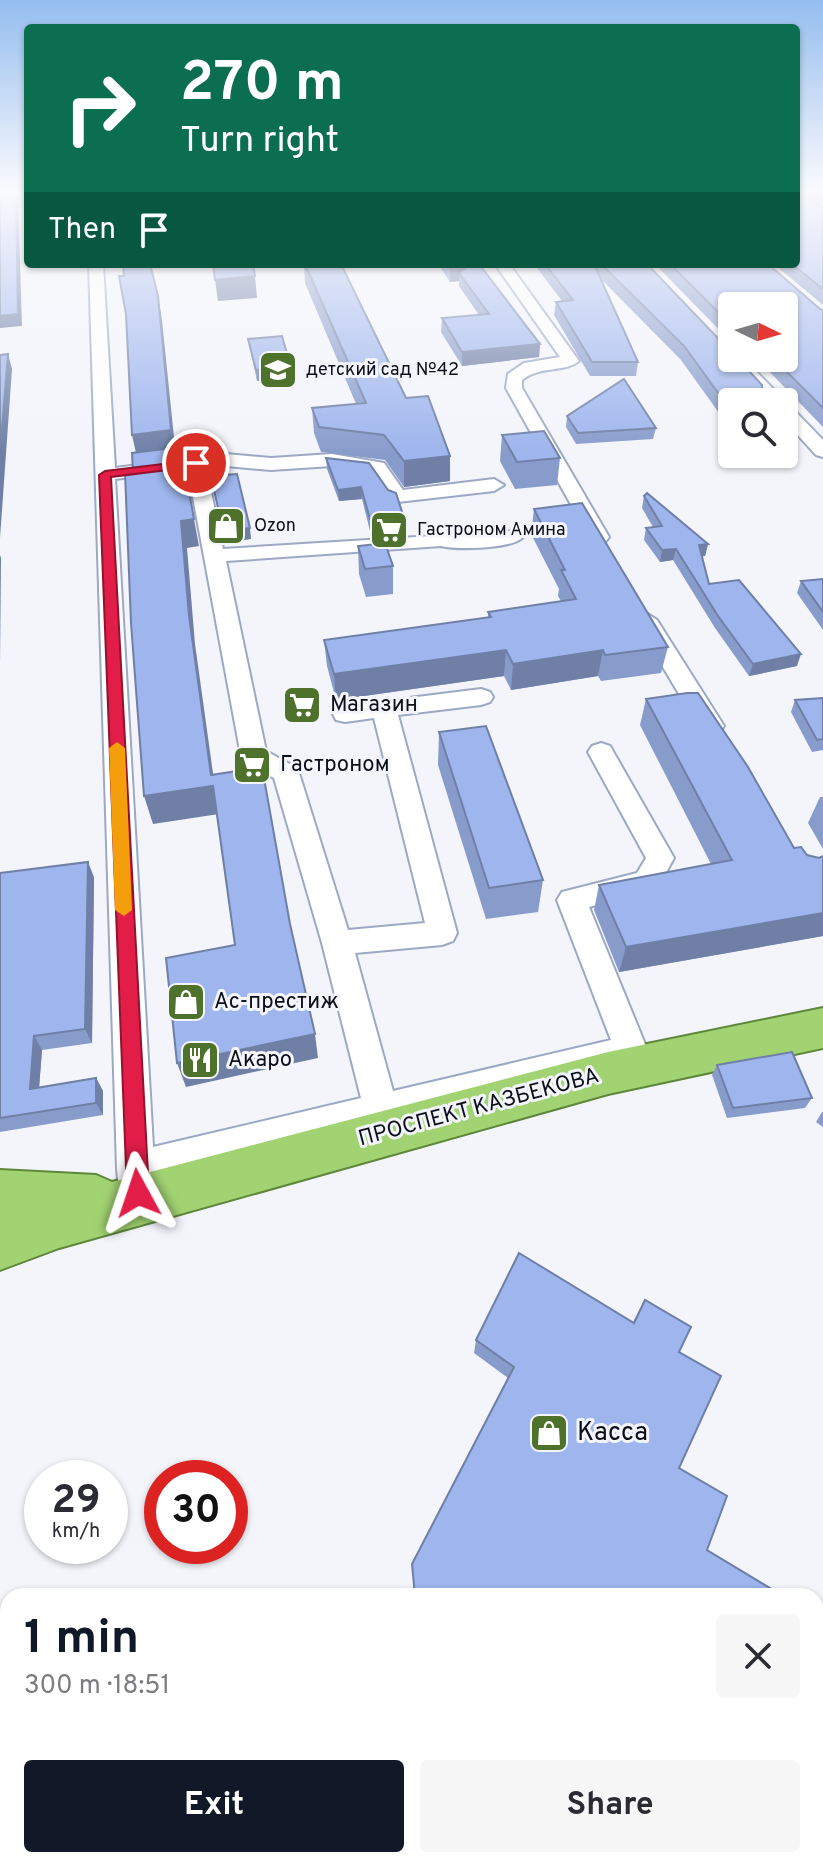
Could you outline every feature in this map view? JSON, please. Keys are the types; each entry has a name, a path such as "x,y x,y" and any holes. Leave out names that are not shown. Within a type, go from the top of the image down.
{"highway":[{"name":"ПРОСПЕКТ КАЗБЕКОВА","path":"0,1243 59,1222 136,1185 608,1073 823,1028"},
{"path":"0,1195 136,1185"}],"street":[{"path":"97,279 136,1185 381,1109 631,1049 823,1015"},
{"path":"513,279 571,361 530,366 514,378 514,388 608,552"},
{"path":"747,372 763,388"},
{"path":"798,425 823,451"},
{"path":"105,475 196,463 332,460 377,467 398,496 494,485"},
{"path":"196,463 254,756 286,773 337,943 381,1109"},
{"path":"213,556 348,544 441,540 454,543 513,537"},
{"path":"639,607 678,675 721,740"},
{"path":"345,714 481,697"},
{"path":"337,943 442,933 384,708"},
{"path":"601,752 660,858 647,881 572,900 631,1049"}],"building":[{"path":"0,279 17,279 18,314 0,316"},
{"path":"120,279 154,279 171,430 132,435 126,314"},
{"path":"312,279 348,279 406,398 428,396 450,456 404,461 384,435 319,427 312,408 366,403"},
{"path":"464,279 491,279 540,344 462,352 442,318 489,314"},
{"path":"557,279 601,279 638,362 592,362 556,302 573,300"},
{"path":"616,279 661,279 718,338 718,372 750,372 762,385 762,388 718,388 718,393 684,346"},
{"path":"685,279 786,279 823,310 823,408 787,372 798,372 798,292 718,292 718,312"},
{"path":"811,279 823,279 823,289"},
{"path":"282,336 291,367 256,370 248,339"},
{"path":"8,354 0,453 0,355"},
{"path":"624,379 656,428 578,433 567,416"},
{"path":"544,431 560,458 517,462 502,435"},
{"path":"173,448 175,465 184,464 194,519 181,521 189,616 211,775 262,767 290,924 315,1034 177,1063 166,958 235,945 213,786 144,796 131,623 125,473 133,472 132,453"},
{"path":"326,458 369,463 388,490 396,493 404,518 370,519 361,487 338,490"},
{"path":"237,474 250,528 223,531 211,476"},
{"path":"647,493 708,544 699,545 709,584 739,580 801,654 753,664 676,549 662,550 646,528 662,526 644,496"},
{"path":"582,503 668,647 605,655 603,650 513,664 506,650 334,674 324,640 491,617 488,612 576,599 534,509"},
{"path":"385,543 393,566 365,569 358,546"},
{"path":"823,579 823,612 801,581"},
{"path":"698,693 748,767 794,848 801,847 807,855 823,856 823,913 626,947 599,885 732,860 646,699"},
{"path":"823,698 823,739 817,740 795,700"},
{"path":"486,726 543,880 489,888 439,732"},
{"path":"88,862 85,1029 34,1036 30,1089 96,1078 96,1103 0,1118 0,873"},
{"path":"792,1052 812,1098 733,1108 717,1065"},
{"path":"519,1253 634,1323 645,1300 691,1327 679,1352 721,1376 679,1468 727,1496 707,1550 770,1588 414,1588 412,1564 514,1367 476,1340"}],"slow traffic":[{"path":"117,748 124,910"}],"place":[{"name":"детский сад №42","path":"278,370"},
{"name":"Ozon","path":"226,526"},
{"name":"Гастроном Амина","path":"389,530"},
{"name":"Магазин","path":"302,705"},
{"name":"Гастроном","path":"252,765"},
{"name":"Ас-престиж","path":"186,1002"},
{"name":"Акаро","path":"200,1060"},
{"name":"Касса","path":"549,1433"}],"route":[{"path":"138,1193 105,475 196,463"}]}
